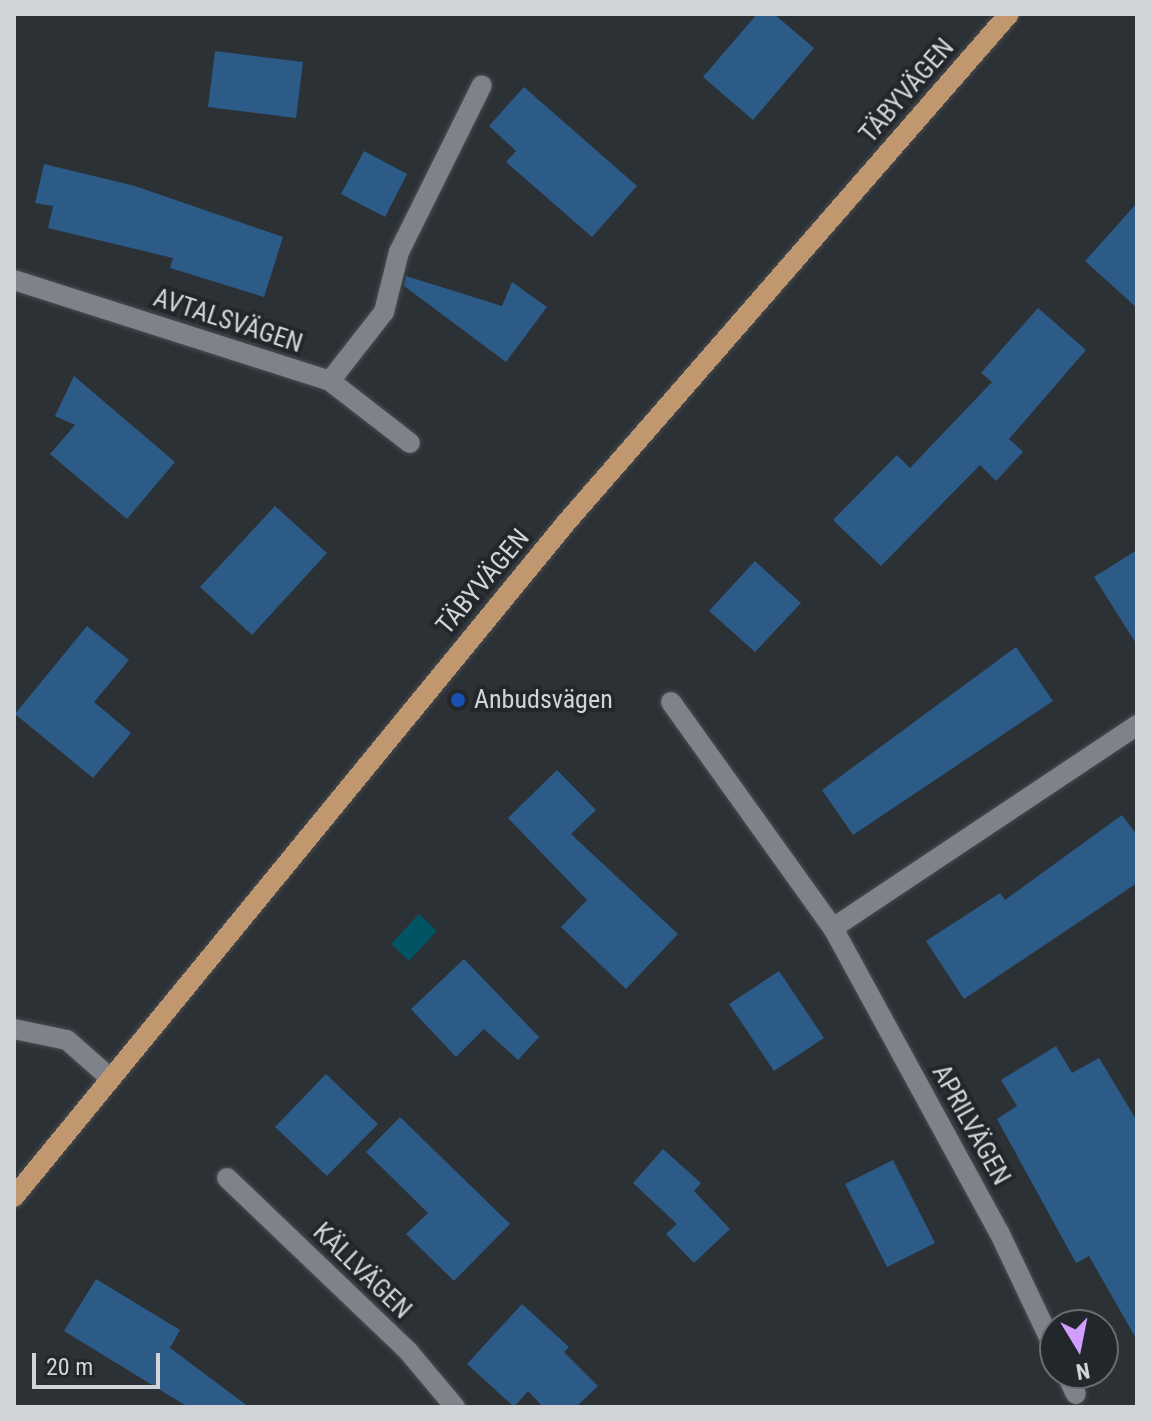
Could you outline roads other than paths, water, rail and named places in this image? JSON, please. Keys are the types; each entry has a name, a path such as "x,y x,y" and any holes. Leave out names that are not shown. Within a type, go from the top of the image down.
{"main road":[{"name":"TÄBYVÄGEN","path":"14,1197 109,1077 565,524 1009,14"}],"street":[{"path":"330,381 384,312 399,252 482,85"},
{"name":"AVTALSVÄGEN","path":"14,280 330,381 410,443"},
{"name":"APRILVÄGEN","path":"671,702 833,928 999,1232 1039,1316"},
{"path":"833,928 1137,725"},
{"path":"14,1029 67,1040 109,1077"},
{"name":"KÄLLVÄGEN","path":"227,1178 408,1351 455,1407"},
{"path":"1074,1389 1076,1394"}],"water":[{"path":"419,914 437,931 409,961 391,944"}],"place":[{"name":"Anbudsvägen","path":"458,700"}]}
